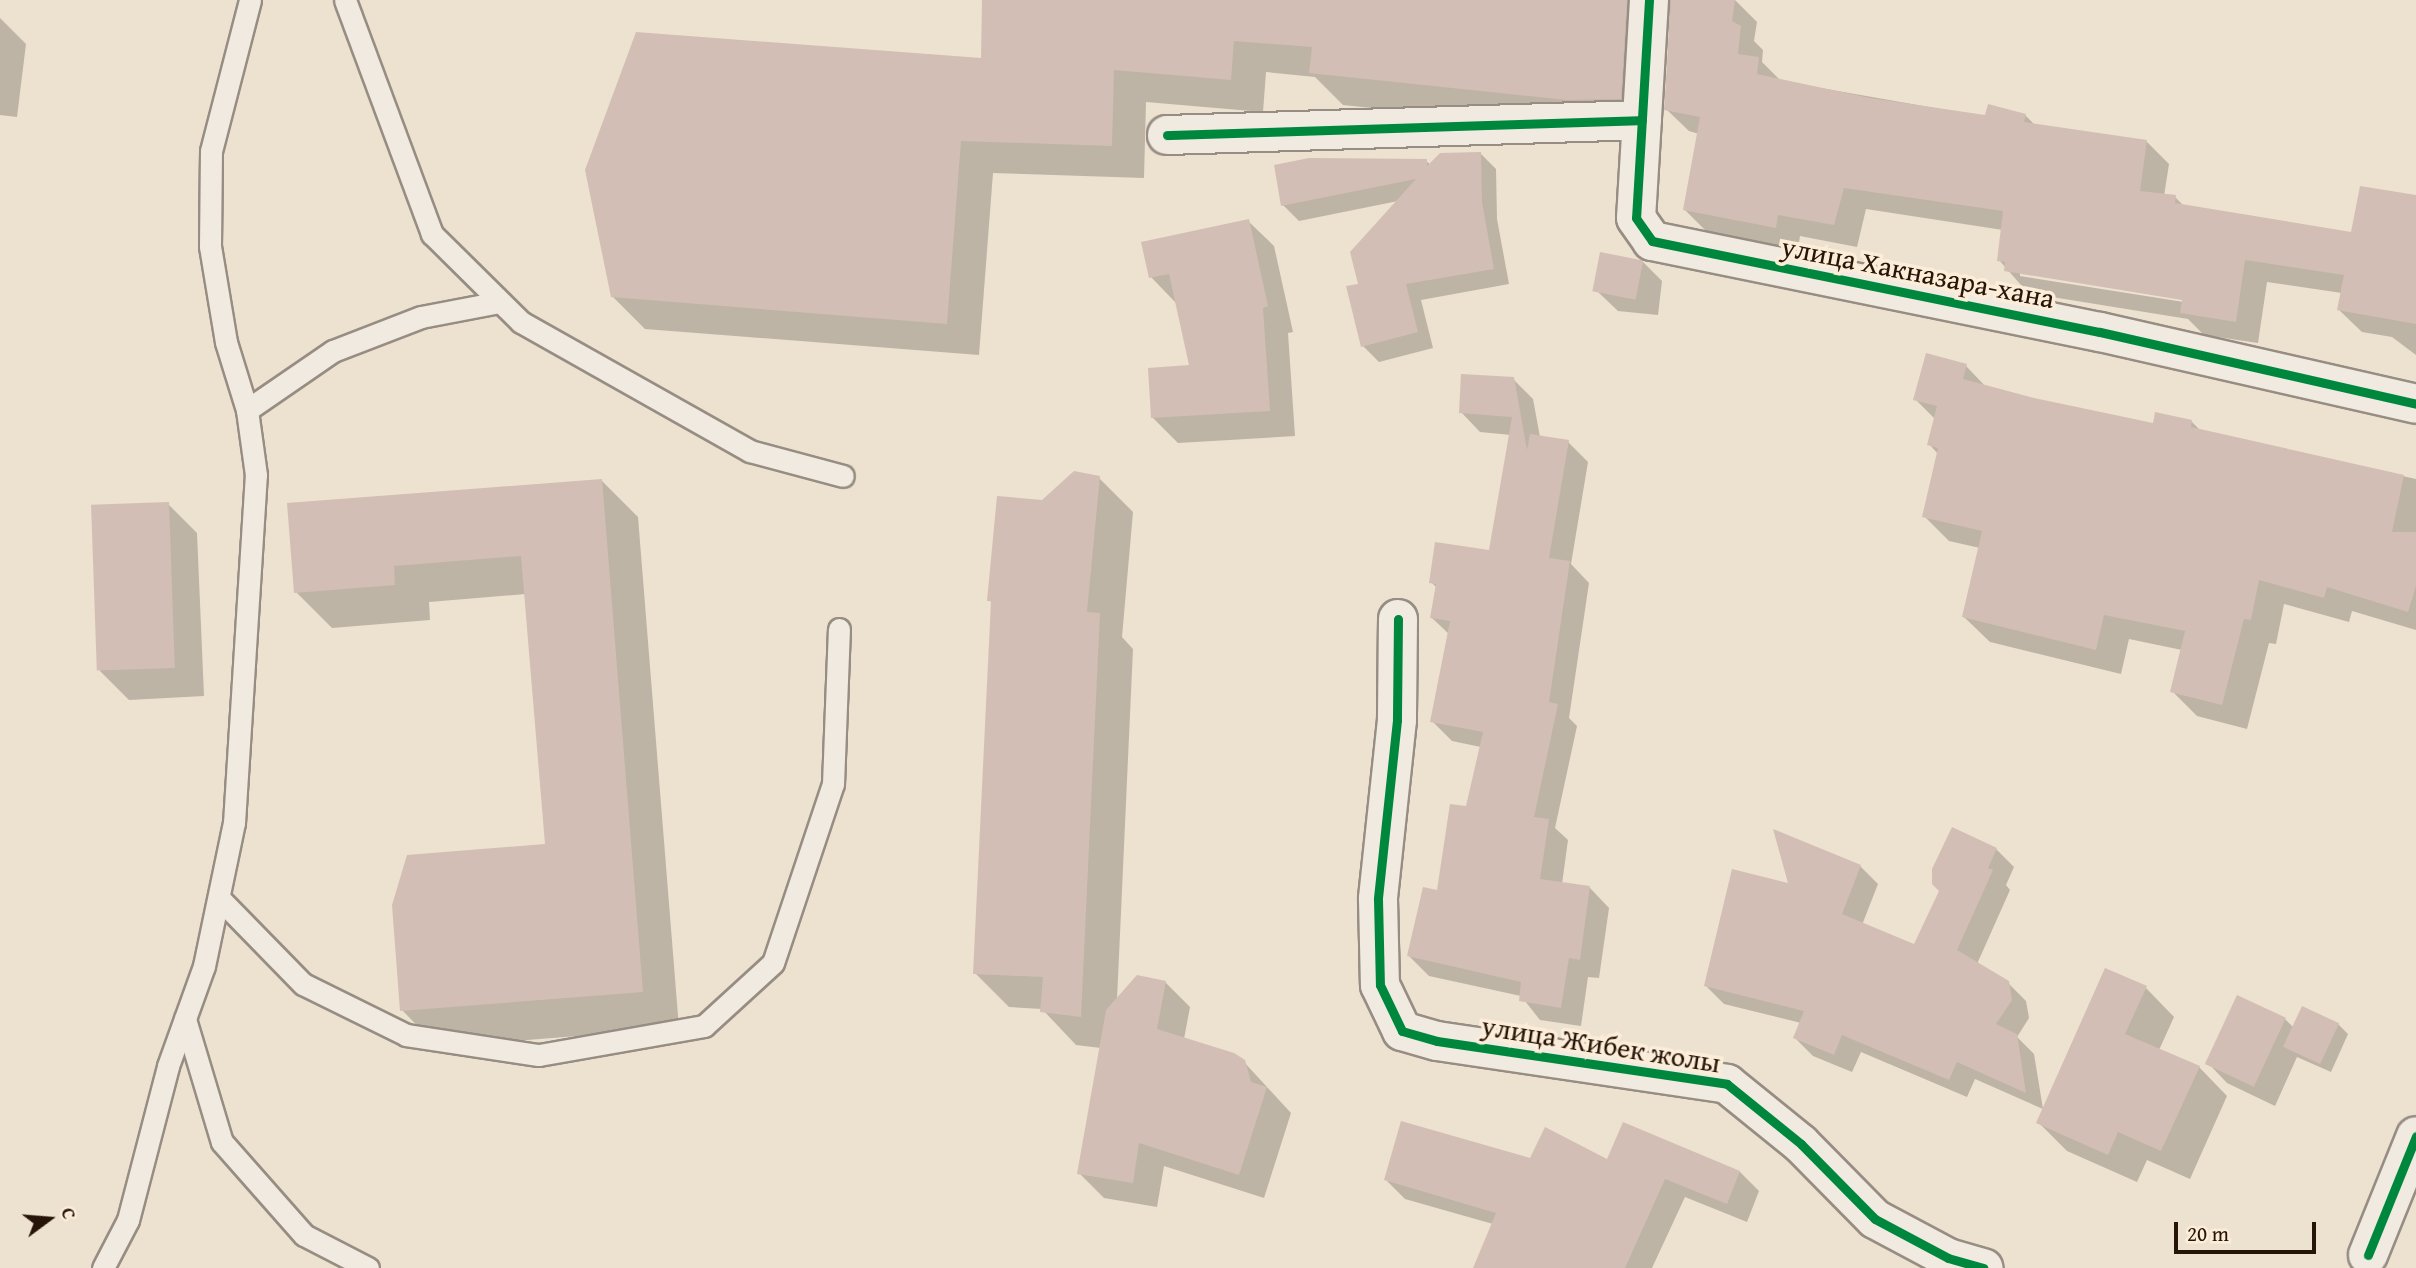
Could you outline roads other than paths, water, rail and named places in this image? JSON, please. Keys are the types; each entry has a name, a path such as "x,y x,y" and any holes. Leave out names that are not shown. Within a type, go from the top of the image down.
{"street":[{"name":"улица Хакназара-хана","path":"1649,0 1636,218 1652,241 2099,332 2416,404"},
{"path":"1167,135 1642,120"},
{"name":"улица Жибек жолы","path":"1398,619 1397,720 1378,899 1380,985 1402,1031 1437,1041 1727,1084 1801,1144 1875,1219 1948,1258 1984,1268"},
{"path":"2368,1255 2416,1136"}],"lane":[{"path":"103,1268 128,1220 168,1066 204,966 234,823 256,475 247,410 226,342 210,246 211,165 250,0"},
{"path":"345,0 432,234 500,302 531,329 750,451 843,476"},
{"path":"247,410 333,351 421,317 500,302"},
{"path":"219,898 303,984 406,1035 539,1055 704,1026 773,963 833,784 839,629"},
{"path":"185,1019 222,1142 304,1235 368,1268"}]}
